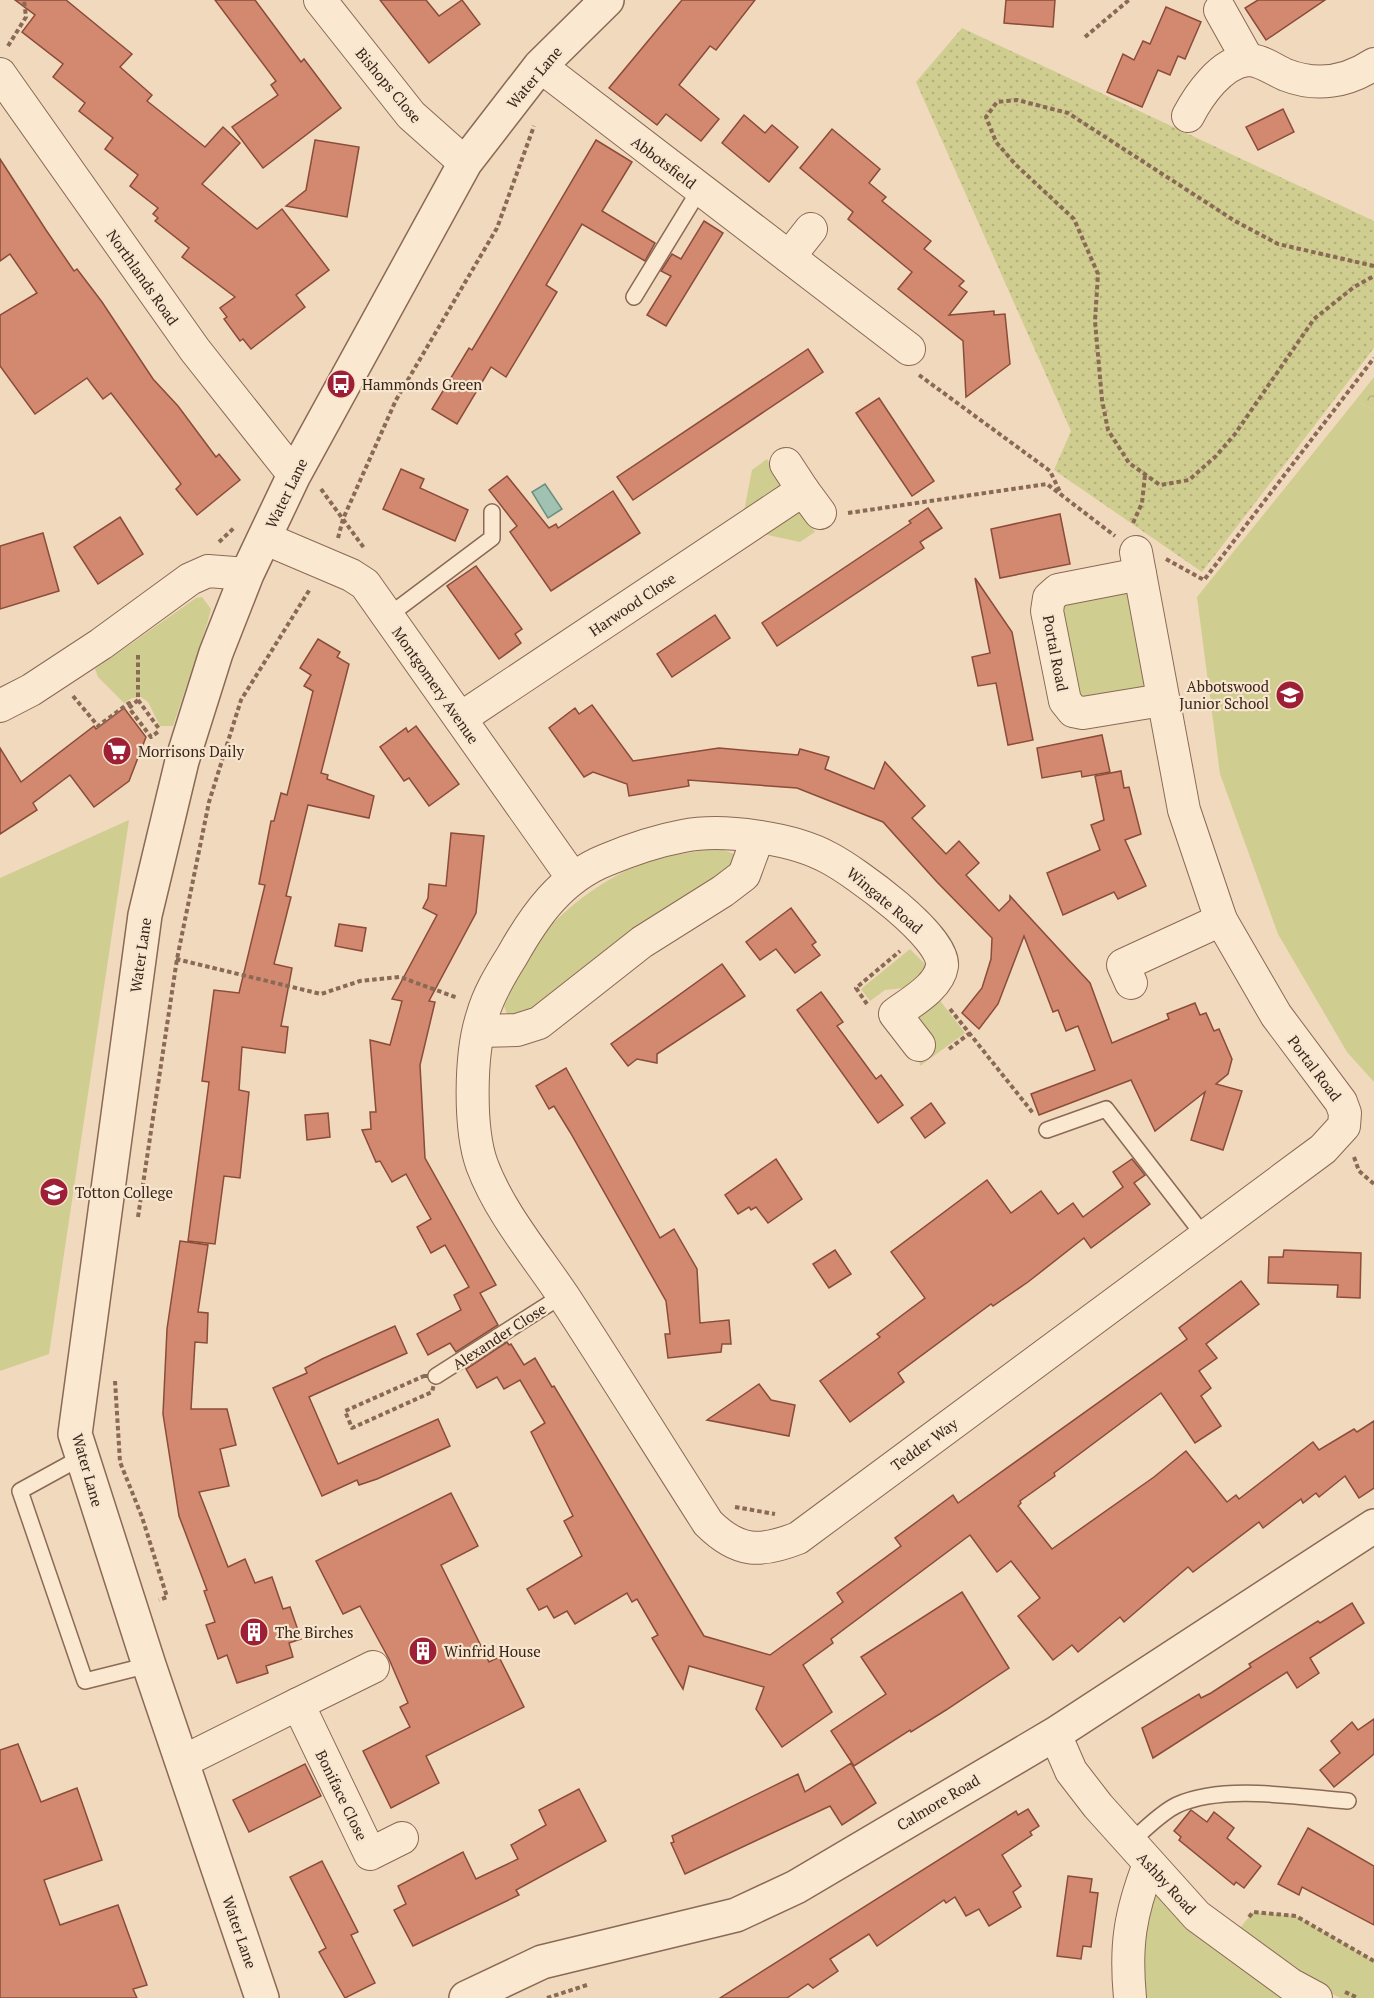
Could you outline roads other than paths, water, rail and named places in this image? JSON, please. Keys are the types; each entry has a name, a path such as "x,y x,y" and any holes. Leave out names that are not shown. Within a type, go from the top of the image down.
{"street":[{"name":"Bishops Close","path":"320,0 411,115 465,164"},
{"name":"Water Lane","path":"262,1998 149,1665 75,1434 145,915 182,761 216,653 247,574 294,475 465,164 540,66 607,0"},
{"path":"1220,9 1248,60"},
{"path":"1188,116 1198,97 1214,80 1233,65 1248,60 1309,81 1334,81 1360,73 1374,64"},
{"name":"Northlands Road","path":"2,63 195,350 294,475"},
{"name":"Abbotsfield","path":"540,66 909,349"},
{"path":"789,257 811,229"},
{"name":"Harwood Close","path":"461,718 811,502 786,464"},
{"name":"Montgomery Avenue","path":"264,538 326,564 365,584 572,877"},
{"name":"Portal Road","path":"1162,700 1083,713 1073,711 1065,701 1047,611 1049,598 1058,590 1133,556 1162,700 1184,810 1221,920 1276,1015 1341,1102 1349,1140"},
{"path":"0,706 47,679 190,579 208,571 247,574"},
{"name":"Wingate Road","path":"572,877 632,850 685,835 727,834 758,837 823,855 854,871 884,895 939,947 943,965 936,982 890,1006 919,1045"},
{"path":"572,877 546,905 519,943 482,1018 517,1030 539,1023 642,942 723,891 744,875 758,837"},
{"path":"1123,965 1221,920"},
{"name":"Tedder Way","path":"482,1018 473,1088 481,1162 498,1200 563,1295 708,1523 736,1545 765,1549 798,1538 1323,1149 1349,1140"},
{"name":"Calmore Road","path":"466,1998 500,1990 542,1962 736,1915 796,1887 1055,1734 1374,1526"},
{"path":"182,1762 373,1667"},
{"name":"Boniface Close","path":"298,1704 370,1854 402,1838"},
{"name":"Ashby Road","path":"1055,1734 1071,1771 1139,1853 1197,1916 1271,1970 1328,1994"},
{"path":"1130,1998 1127,1963 1139,1853"}],"lane":[{"path":"634,297 700,189"},
{"path":"388,616 492,538 492,512"},
{"path":"1047,1130 1106,1109 1205,1237"},
{"name":"Alexander Close","path":"436,1377 563,1295"},
{"path":"82,1456 20,1491 85,1681 149,1665"},
{"path":"1139,1853 1175,1806 1202,1796 1240,1794 1348,1801"}],"place":[{"name":"Hammonds Green","path":"341,384"},
{"name":"Abbotswood Junior School","path":"1290,695"},
{"name":"Morrisons Daily","path":"117,751"},
{"name":"Totton College","path":"54,1192"},
{"name":"The Birches","path":"254,1632"},
{"name":"Winfrid House","path":"423,1651"}]}
